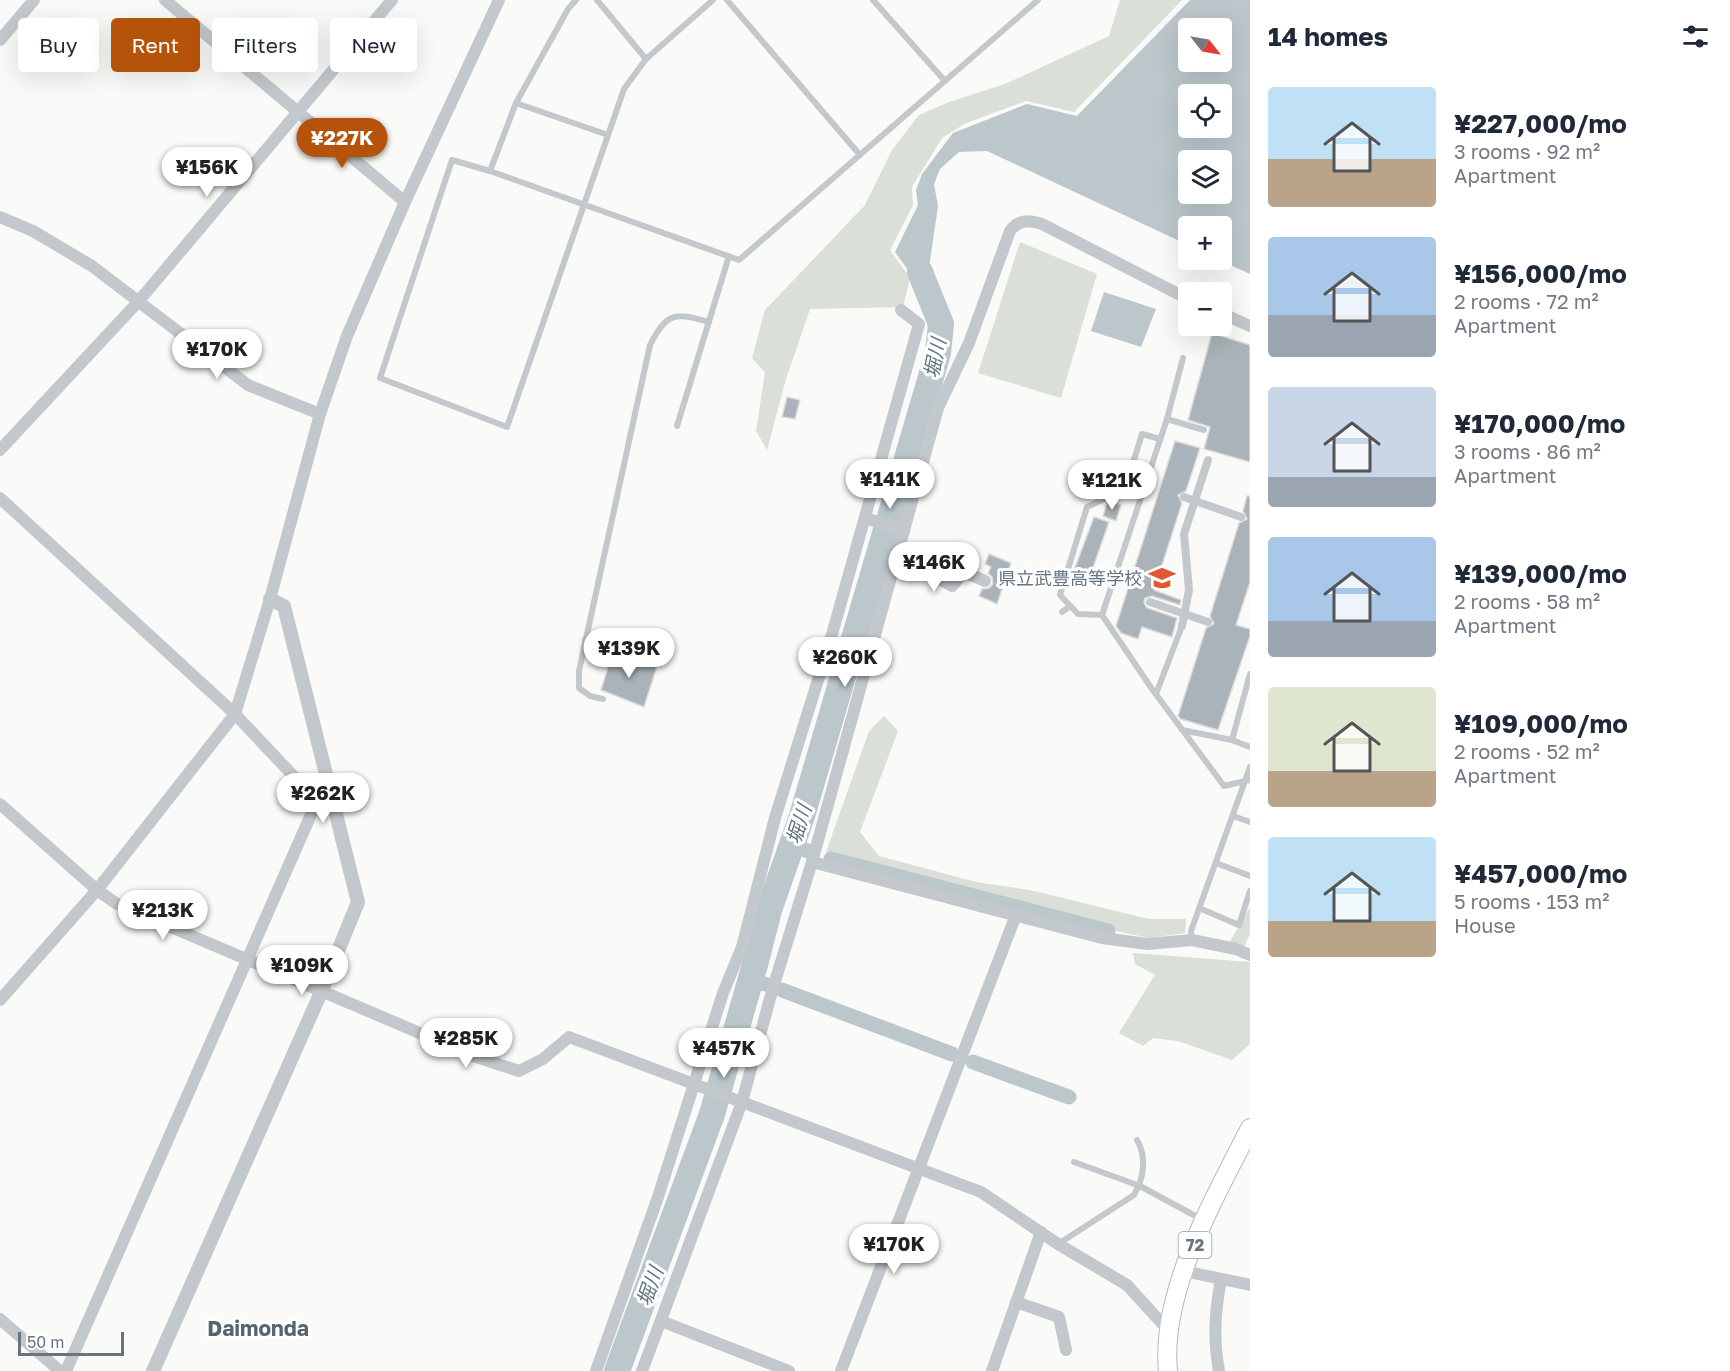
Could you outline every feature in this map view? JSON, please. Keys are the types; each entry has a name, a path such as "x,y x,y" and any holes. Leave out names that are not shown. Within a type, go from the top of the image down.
{"main road":[{"name":"72","path":"1168,1371 1168,1330 1184,1271 1204,1221 1250,1128"}],"street":[{"path":"0,40 34,0"},
{"path":"165,0 405,202"},
{"path":"0,450 138,303 299,114 392,0"},
{"path":"0,1000 97,890 235,714 270,599 320,414 347,336 405,202 499,0"},
{"path":"0,216 33,231 92,266 249,385 320,414"},
{"path":"642,1371 742,1102 772,991 812,862 938,408 969,343 1014,226 1025,220 1042,224 1178,293"},
{"path":"596,1371 696,1084 723,993 742,947 775,818 866,518 919,324 901,310"},
{"path":"1232,318 1250,326"},
{"path":"1182,626 1189,590 1184,534 1208,459"},
{"path":"1184,497 1241,517"},
{"path":"0,498 235,714 317,801 245,960 66,1371"},
{"path":"866,518 904,531"},
{"path":"898,554 952,586 964,572 985,581"},
{"path":"153,1371 322,990 358,903 284,606 270,599"},
{"path":"1150,602 1208,622"},
{"path":"0,804 97,890 117,904 476,1057 519,1071 543,1059 569,1037 981,1192 1058,1244 1127,1285 1168,1330"},
{"path":"812,862 1113,940 1147,944 1192,940 1236,949 1250,955"},
{"path":"841,1371 1016,915"},
{"path":"992,1371 1041,1232"},
{"path":"1184,1271 1250,1285"},
{"path":"1219,1371 1214,1337 1214,1316 1221,1279"},
{"path":"1016,1302 1059,1317 1066,1350"},
{"path":"0,1319 60,1371"},
{"path":"661,1321 789,1371"}],"lane":[{"path":"490,171 516,103 568,9 576,0"},
{"path":"597,0 646,59"},
{"path":"713,0 646,59 624,89 585,204 507,427 380,378 452,160 585,204 739,260 1038,0"},
{"path":"726,0 860,155"},
{"path":"873,0 945,81"},
{"path":"516,103 608,135"},
{"path":"677,426 729,256"},
{"path":"603,699 590,696 579,688 585,640 650,345 659,327 670,317 683,315 709,322"},
{"path":"1102,615 1167,418 1183,358"},
{"path":"1167,418 1204,430"},
{"path":"1102,615 1078,614 1060,595 1087,507 1125,489 1142,434 1160,439"},
{"path":"1062,612 1070,606"},
{"path":"1102,615 1156,694 1224,786 1248,779"},
{"path":"1156,694 1182,626"},
{"path":"585,640 657,651"},
{"path":"1232,740 1247,692 1250,674"},
{"path":"1182,730 1232,740 1250,747"},
{"path":"1192,940 1191,931 1248,779 1250,767"},
{"path":"1233,816 1250,822"},
{"path":"1216,863 1250,876"},
{"path":"1199,908 1239,925 1250,891"},
{"path":"1058,1244 1134,1195 1140,1186 1143,1151 1137,1140"},
{"path":"1074,1162 1140,1186 1204,1221"}],"shaded area":[{"path":"1120,0 1182,0 1074,112 1026,101 966,123 942,138 912,187 913,205 890,250 910,278 903,307 810,309 786,379 767,450 756,431 765,372 752,358 765,310 865,205 892,150 919,115 949,102 1005,84 1109,36"},
{"path":"1190,0 1250,0 1250,274 1232,266 1232,216 1178,216 1178,240 987,151 959,152 940,169 934,184 938,206 928,274 908,270 895,252 918,205 916,190 922,174 953,133 1027,104 1077,116"},
{"path":"1020,242 1097,274 1061,398 978,373"},
{"path":"1104,292 1156,309 1141,347 1091,331"},
{"path":"884,716 898,731 860,832 879,856 976,882 1030,890 1149,919 1186,919 1185,933 1149,938 1079,923 847,862 826,852 869,731"},
{"path":"1250,907 1250,934 1244,947 1229,943"},
{"path":"1133,953 1250,962 1250,1044 1232,1060 1178,1041 1153,1038 1143,1046 1119,1033 1155,975 1135,964"}],"building":[{"path":"1211,336 1222,336 1250,345 1250,462 1204,449 1210,427 1188,420"},
{"path":"787,397 800,400 795,419 782,417"},
{"path":"1175,441 1200,448 1186,491 1178,495 1182,503 1154,590 1181,600 1180,605 1152,596 1145,598 1144,603 1147,608 1177,618 1172,637 1142,627 1138,639 1121,633 1116,626"},
{"path":"1247,496 1250,496 1250,582 1236,625 1250,629 1250,636 1218,730 1181,719 1178,716 1206,628 1214,624 1210,616 1239,523 1247,519 1243,511"},
{"path":"1107,503 1121,505 1116,521 1103,516"},
{"path":"1094,517 1109,522 1089,579 1073,573"},
{"path":"989,554 1011,563 997,604 979,596 982,589 989,588 993,584 992,577 988,573 991,567 985,564"},
{"path":"613,651 657,666 644,707 601,690"}],"waterway":[{"name":"堀川","path":"617,1371 712,1114 769,910 802,816 938,353 941,324 920,272"},
{"path":"792,845 808,851"},
{"path":"831,859 1108,931"},
{"path":"750,981 765,984"},
{"path":"782,990 952,1054"},
{"path":"973,1062 1069,1097"}],"place":[{"name":"県立武豊高等学校","path":"1162,578"}],"district":[{"name":"Daimonda","path":"258,1328"}]}
